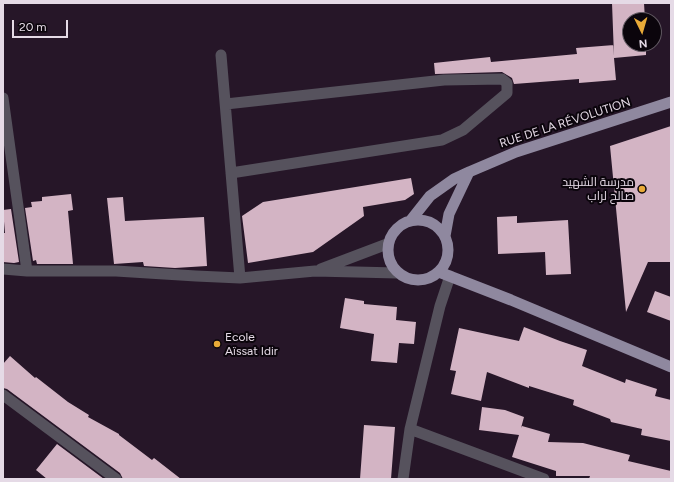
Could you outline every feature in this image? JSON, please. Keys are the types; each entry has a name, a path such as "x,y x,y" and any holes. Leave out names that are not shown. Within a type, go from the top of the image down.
{"main road":[{"name":"RUE DE LA RÉVOLUTION","path":"411,220 430,196 454,179 469,172 523,150 671,102"},
{"path":"445,236 449,214 469,172"},
{"path":"411,220 425,220 437,226 445,236 448,246 448,256 445,265 433,277 415,281 406,279 397,273 388,260 387,244 392,233 400,225 411,220"},
{"path":"439,272 511,300 671,367"}],"street":[{"path":"221,55 240,278"},
{"path":"226,104 444,80 502,79 507,83 507,93 463,130 442,140 232,173"},
{"path":"3,98 27,271"},
{"path":"315,271 387,244"},
{"path":"3,269 27,271 116,271 240,278 315,271 397,273"},
{"path":"403,479 410,429 440,306 450,276"},
{"path":"3,395 116,479"},
{"path":"410,429 544,479"}],"building":[{"path":"612,3 644,3 645,12 622,12 622,52 646,52 646,55 614,58 616,80 579,83 579,79 514,84 512,78 502,72 435,74 434,63 490,57 491,62 577,54 576,48 614,45"},
{"name":"مدرسة الشهيد صالح لراب","path":"671,126 671,262 648,262 626,312 610,146"},
{"path":"411,178 414,194 405,200 363,207 364,216 313,252 248,263 242,216 263,202"},
{"path":"71,194 73,210 68,211 73,264 37,264 36,260 33,261 25,208 32,207 31,202 42,201 42,197"},
{"path":"123,197 125,221 204,217 207,266 175,268 144,266 143,262 114,264 107,198"},
{"path":"11,209 19,262 14,263 3,262 3,233 5,233 3,210"},
{"path":"517,216 517,223 568,220 571,274 546,275 545,252 498,254 497,217"},
{"path":"655,291 671,297 671,321 647,312"},
{"path":"345,298 364,301 364,304 397,307 396,320 416,322 414,344 399,343 397,363 371,361 374,334 340,328"},
{"path":"524,327 587,350 582,366 625,383 626,379 657,389 655,396 671,400 671,441 641,435 642,429 611,422 610,419 573,405 574,400 529,386 529,388 487,372 481,401 451,394 456,371 450,370 459,328 519,341"},
{"path":"10,356 35,378 36,377 68,402 89,415 88,417 119,434 152,460 154,458 181,479 123,479 120,473 7,389 3,388 3,364"},
{"path":"482,407 505,410 524,417 521,428 522,426 550,434 548,442 583,443 630,455 628,461 671,471 671,479 589,479 590,476 556,476 556,471 512,457 519,435 479,430"},
{"path":"364,425 395,427 391,479 360,479"},
{"path":"57,444 104,479 47,479 36,470"}],"place":[{"name":"مدرسة الشهيد صالح لراب","path":"642,189"},
{"name":"Ecole Aïssat Idir","path":"217,344"}]}
